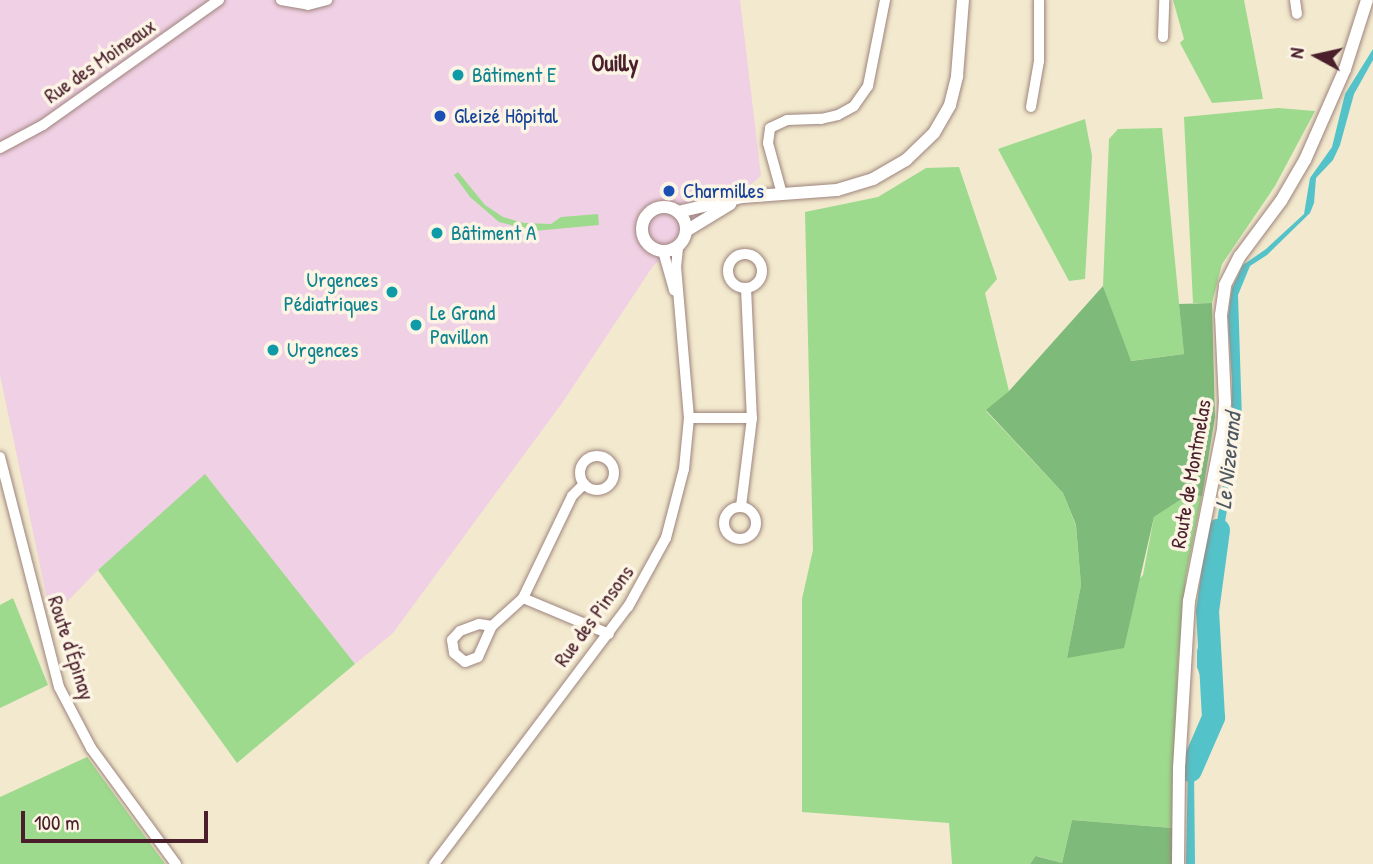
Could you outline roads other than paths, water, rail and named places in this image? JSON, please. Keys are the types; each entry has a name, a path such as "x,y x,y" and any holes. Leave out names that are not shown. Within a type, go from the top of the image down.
{"street":[{"name":"Rue des Moineaux","path":"0,148 43,125 219,0"},
{"path":"281,0 308,5 327,0"},
{"path":"782,194 768,143 770,128 787,120 821,119 838,115 855,106 868,86 885,0"},
{"path":"678,212 742,197 837,190 873,179 906,160 934,133 950,105 957,76 963,0"},
{"path":"1031,107 1040,61 1039,0"},
{"path":"1163,37 1164,0"},
{"path":"1295,0 1297,14"},
{"name":"Route de Montmelas","path":"1178,864 1179,768 1189,601 1224,416 1221,315 1225,285 1240,256 1281,201 1305,160 1345,69 1367,0"},
{"path":"686,231 683,217 668,207 656,208 643,223 645,240 653,248 663,251 678,247 686,231 742,197"},
{"name":"Rue des Pinsons","path":"434,864 609,634 646,579 672,523 684,469 689,418 679,310 678,247"},
{"name":"Rue des Pinsons","path":"663,251 679,310"},
{"path":"741,506 752,418 746,288"},
{"path":"689,418 752,418"},
{"name":"Route d'Épinay","path":"0,457 59,687 91,748 176,864"},
{"path":"492,626 523,598 572,496 584,484"},
{"path":"523,598 609,634"}],"water":[{"path":"1373,49 1373,60 1354,94 1340,145 1333,160 1316,178 1314,203 1310,213 1267,255 1250,266 1238,295 1242,420 1221,546 1213,563 1212,595 1203,653 1217,702 1218,722 1212,739 1194,769 1195,864 1186,864 1188,763 1206,732 1208,722 1208,697 1197,667 1197,651 1209,598 1206,567 1217,540 1217,521 1231,438 1232,382 1228,317 1232,288 1243,265 1266,249 1304,214 1310,178 1332,147 1345,94"}],"waterway":[{"name":"Le Nizerand","path":"1190,770 1213,717 1207,611 1218,530"}],"place":[{"name":"Bâtiment E","path":"458,75"},
{"name":"Gleizé Hôpital","path":"440,116"},
{"name":"Charmilles","path":"669,191"},
{"name":"Bâtiment A","path":"437,233"},
{"name":"Urgences Pédiatriques","path":"392,292"},
{"name":"Le Grand Pavillon","path":"416,325"},
{"name":"Urgences","path":"273,350"}],"district":[{"name":"Ouilly","path":"615,63"}]}
